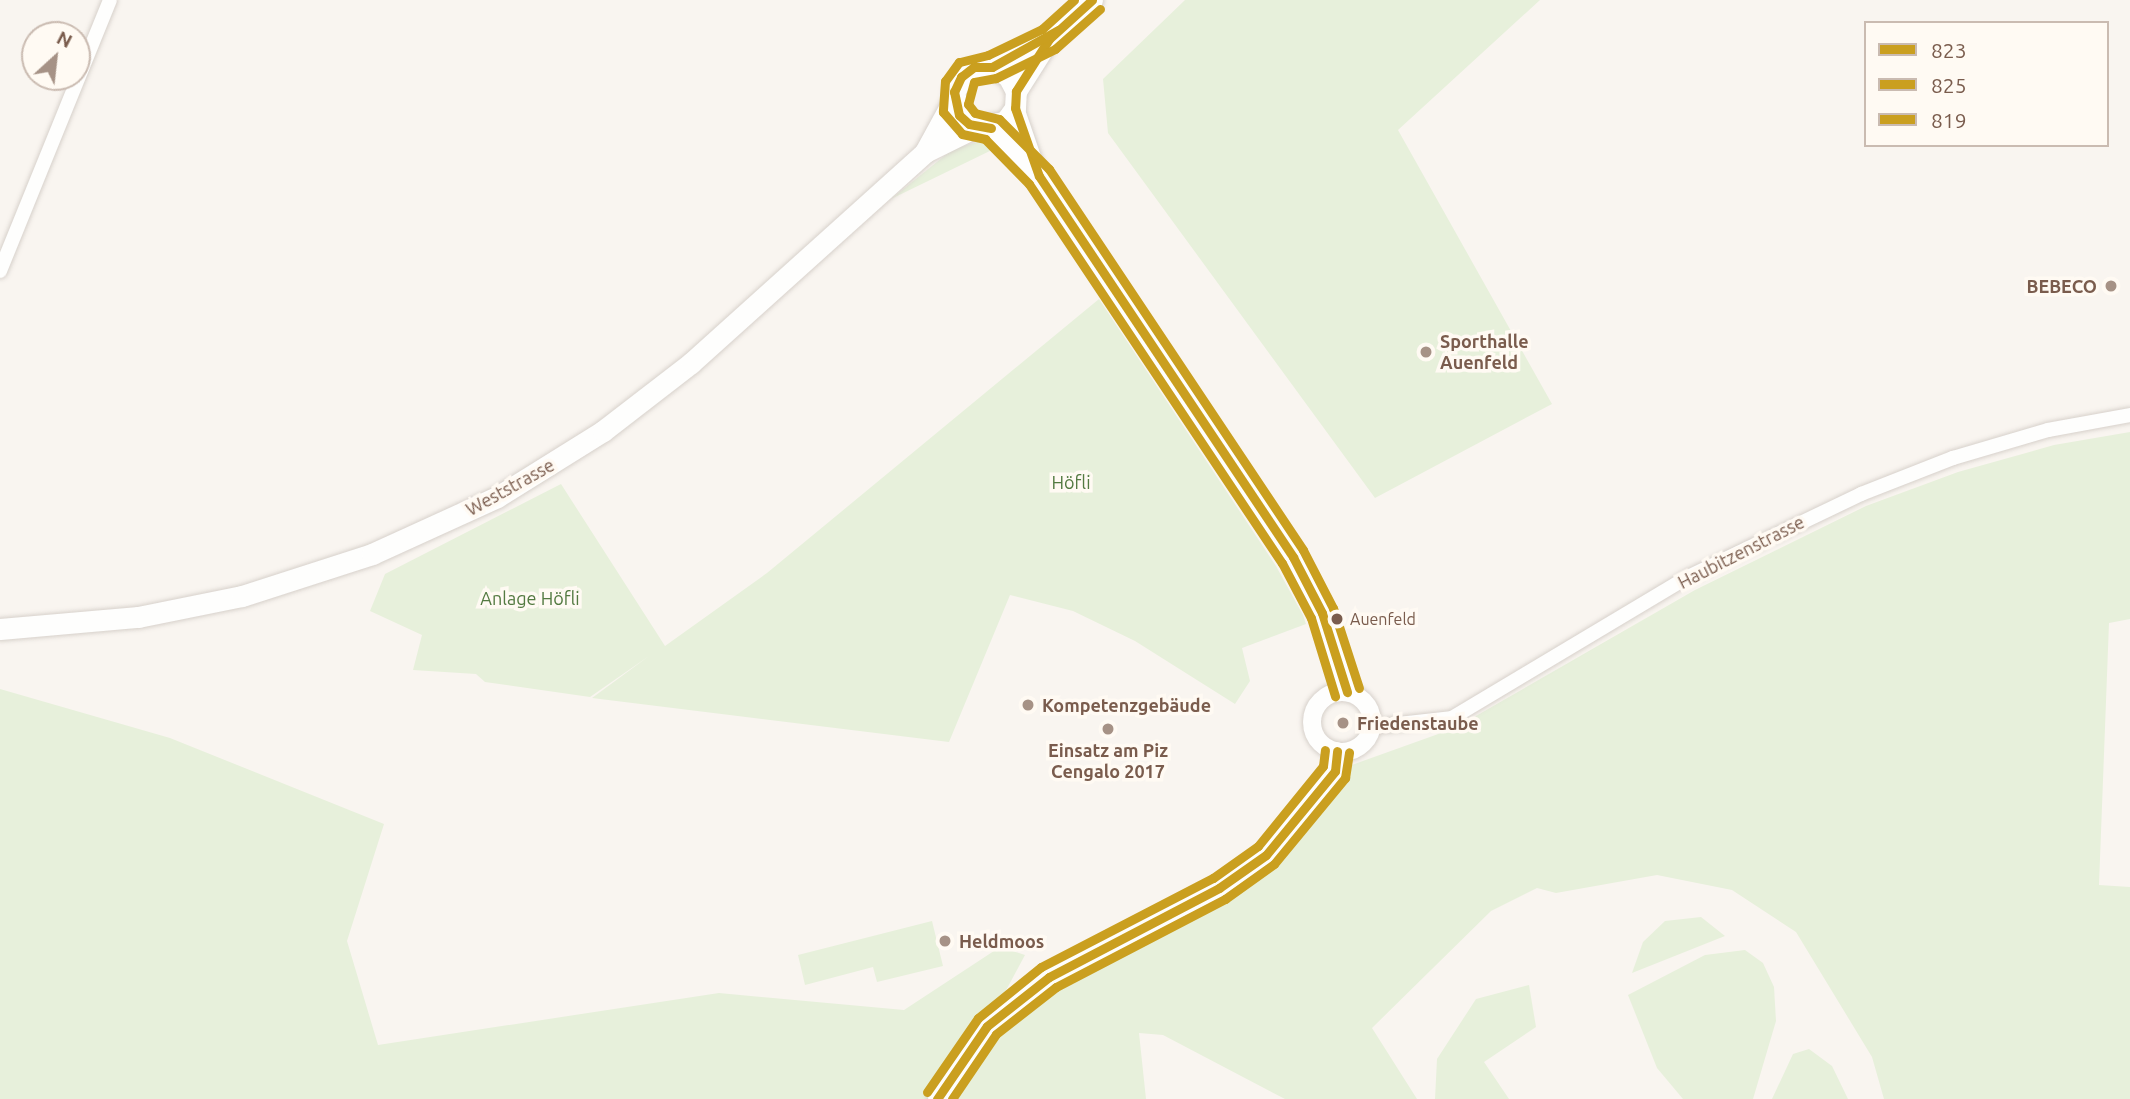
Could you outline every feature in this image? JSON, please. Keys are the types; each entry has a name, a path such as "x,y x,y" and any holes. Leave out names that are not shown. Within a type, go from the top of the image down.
{"main road":[{"path":"983,127 959,115 954,100 957,85 967,71 992,67 1049,39 1092,0"},
{"name":"Weststrasse","path":"0,629 138,617 242,596 372,554 497,497 603,431 691,363 925,152 983,127 1005,122 1049,39"},
{"path":"992,67 1007,76 1016,100"},
{"name":"Weststrasse","path":"925,152 954,100"}],"street":[{"path":"0,271 110,0"},
{"path":"1016,100 1039,176"},
{"path":"983,127 1039,176 1293,557 1322,613 1347,692 1369,708 1372,727 1356,749 1337,751 1321,744 1312,719 1323,698 1347,692"},
{"name":"Haubitzenstrasse","path":"1372,727 1452,718 1688,577 1861,494 1953,458 2048,430 2130,415"},
{"path":"937,1099 987,1026 1049,977 1219,888 1266,855 1335,772 1337,751"}],"green space":[{"path":"1185,0 1540,0 1398,130 1552,404 1375,498 1108,133 1103,79"},
{"path":"981,141 996,148 891,199 953,149"},
{"name":"Höfli","path":"1099,299 1276,566 1303,615 1306,624 1242,648 1250,681 1235,704 1135,641 1073,611 1010,595 949,742 592,698 649,656 590,697 485,682 476,674 413,670 422,635 370,611 385,574 561,484 665,646 767,573"},
{"path":"2130,432 2130,619 2109,623 2099,885 2130,887 2130,1099 1884,1099 1872,1057 1796,932 1732,890 1657,875 1556,893 1537,888 1491,911 1372,1028 1417,1099 1285,1099 1163,1035 1139,1033 1146,1099 0,1099 0,689 170,738 384,824 347,941 378,1045 719,993 904,1010 1000,947 1025,955 988,1024 1049,977 1266,855 1335,771 1455,728 1695,590 1866,506 1958,472 2054,445"},
{"path":"1701,917 1725,936 1632,973 1643,942 1665,921"},
{"path":"932,921 943,966 877,982 873,967 805,985 798,955"},
{"path":"1745,950 1763,963 1774,987 1776,1021 1753,1099 1683,1099 1657,1068 1628,995 1705,955"},
{"path":"1529,985 1536,1027 1484,1062 1509,1099 1435,1099 1437,1059 1476,999"},
{"path":"1809,1049 1832,1066 1848,1099 1772,1099 1793,1054"}],"transit line":[{"name":"825","path":"1074,0 1042,29 988,55 959,62 945,81 943,112 962,134 985,139 1029,184 1282,563 1311,618 1335,696"},
{"name":"823","path":"1092,0 1049,39 1016,91 1015,108 1039,176 1293,557 1322,613 1347,692"},
{"name":"819","path":"1100,9 1055,49 996,78 974,82 968,104 975,113 999,119 1049,169 1303,550 1333,608 1359,688"},
{"name":"823","path":"991,128 969,124 959,115 954,92 961,77 974,67 992,67 1058,30"},
{"name":"819","path":"927,1092 978,1018 1041,967 1213,878 1258,846 1323,766 1325,750"},
{"name":"823","path":"937,1099 987,1026 1049,977 1219,888 1266,855 1335,771 1337,751"},
{"name":"825","path":"952,1099 996,1034 1056,987 1225,899 1274,864 1345,778 1349,752"}],"place":[{"name":"BEBECO","path":"2111,286"},
{"name":"Sporthalle Auenfeld","path":"1426,352"},
{"name":"Auenfeld","path":"1337,619"},
{"name":"Kompetenzgebäude","path":"1028,705"},
{"name":"Friedenstaube","path":"1343,723"},
{"name":"Einsatz am Piz Cengalo 2017","path":"1108,729"},
{"name":"Heldmoos","path":"945,941"}],"park label":[{"name":"Anlage Höfli","path":"530,598"}]}
